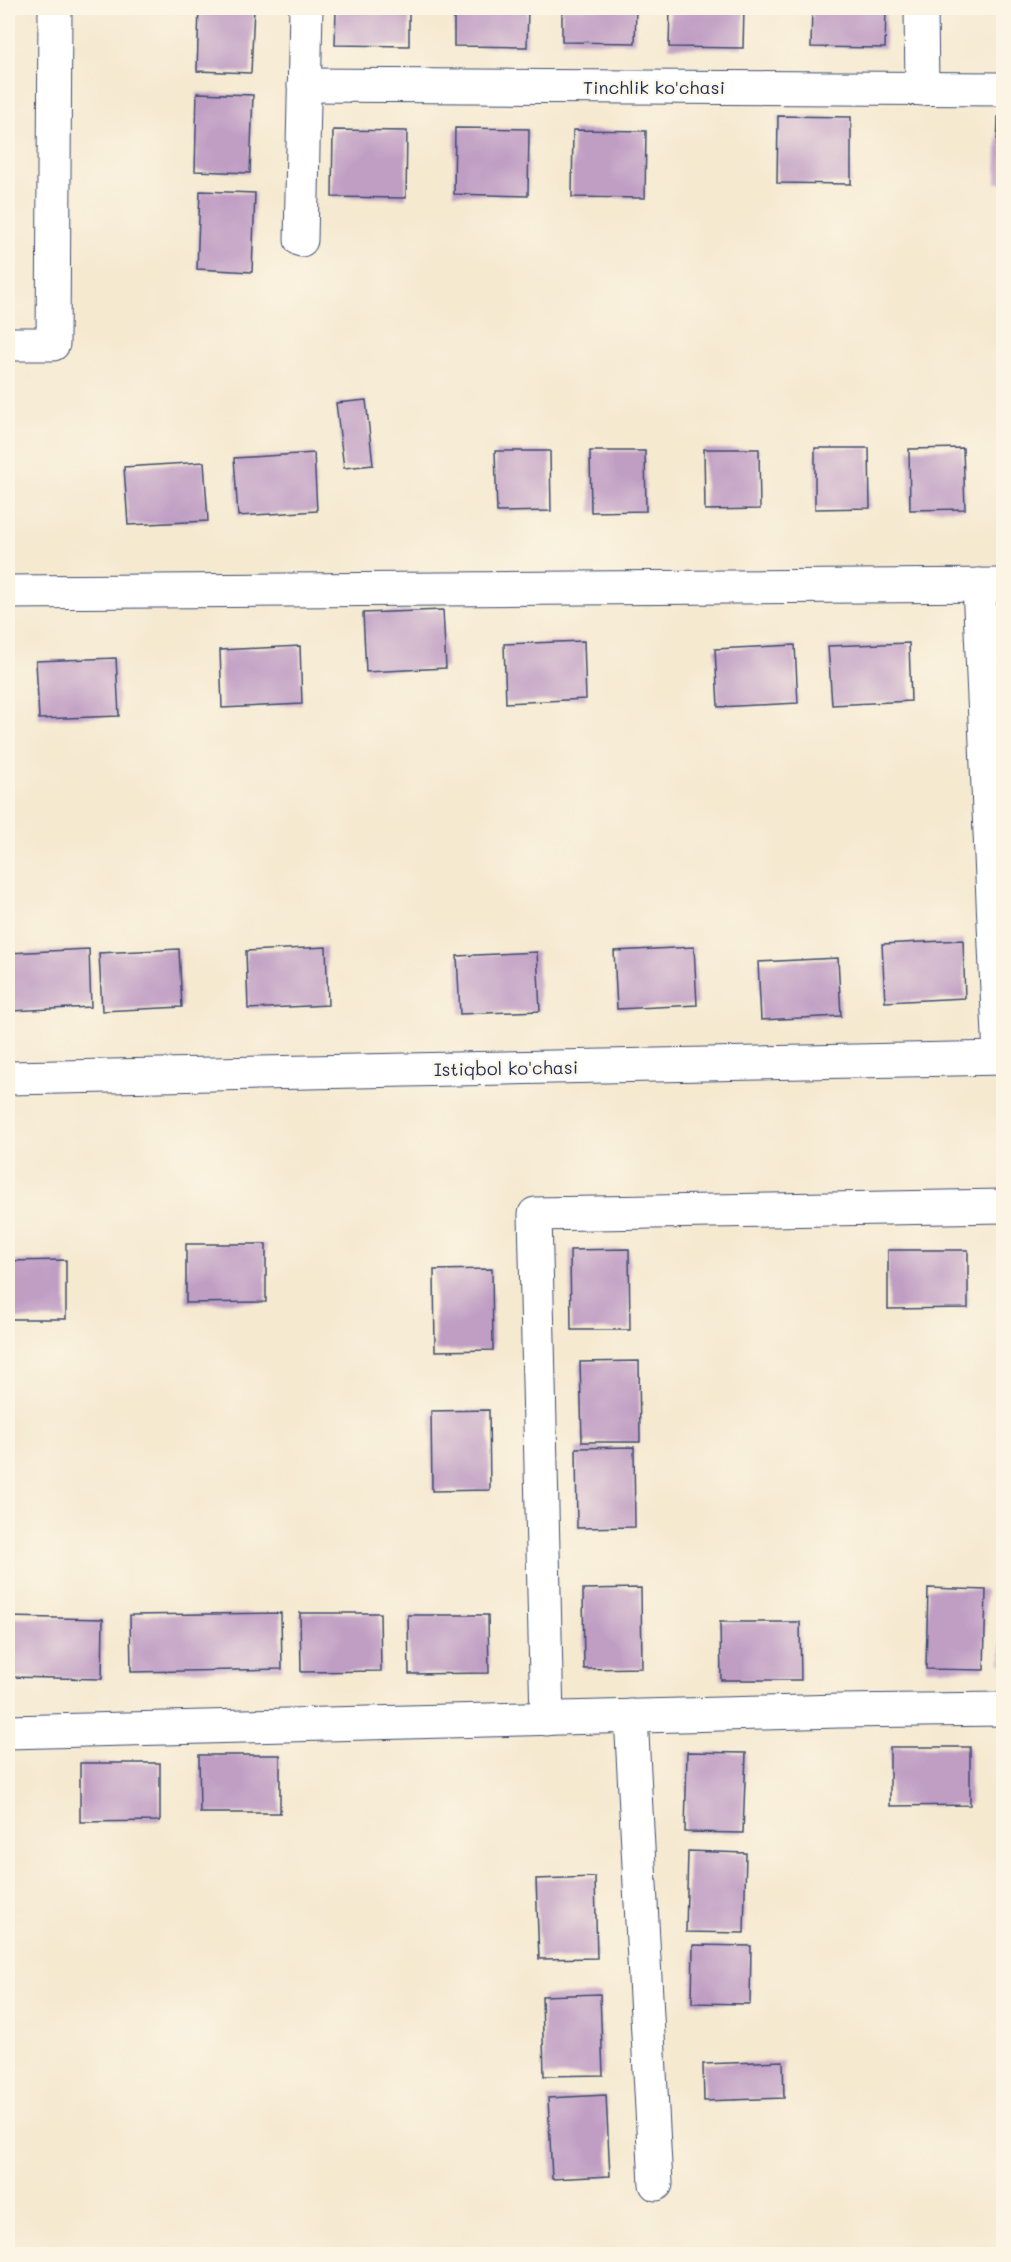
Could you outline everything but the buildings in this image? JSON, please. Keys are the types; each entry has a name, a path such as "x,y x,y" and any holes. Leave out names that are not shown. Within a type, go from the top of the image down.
{"street":[{"path":"8,344 53,344 55,8"},
{"path":"301,240 306,8"},
{"path":"921,8 922,89"},
{"name":"Tinchlik ko'chasi","path":"304,85 1004,89"},
{"path":"8,592 992,585 1002,1058"},
{"name":"Istiqbol ko'chasi","path":"8,1078 1002,1058"},
{"path":"547,1719 535,1214 1004,1206"},
{"path":"8,1732 1004,1709"},
{"path":"631,1716 656,2184"}]}
